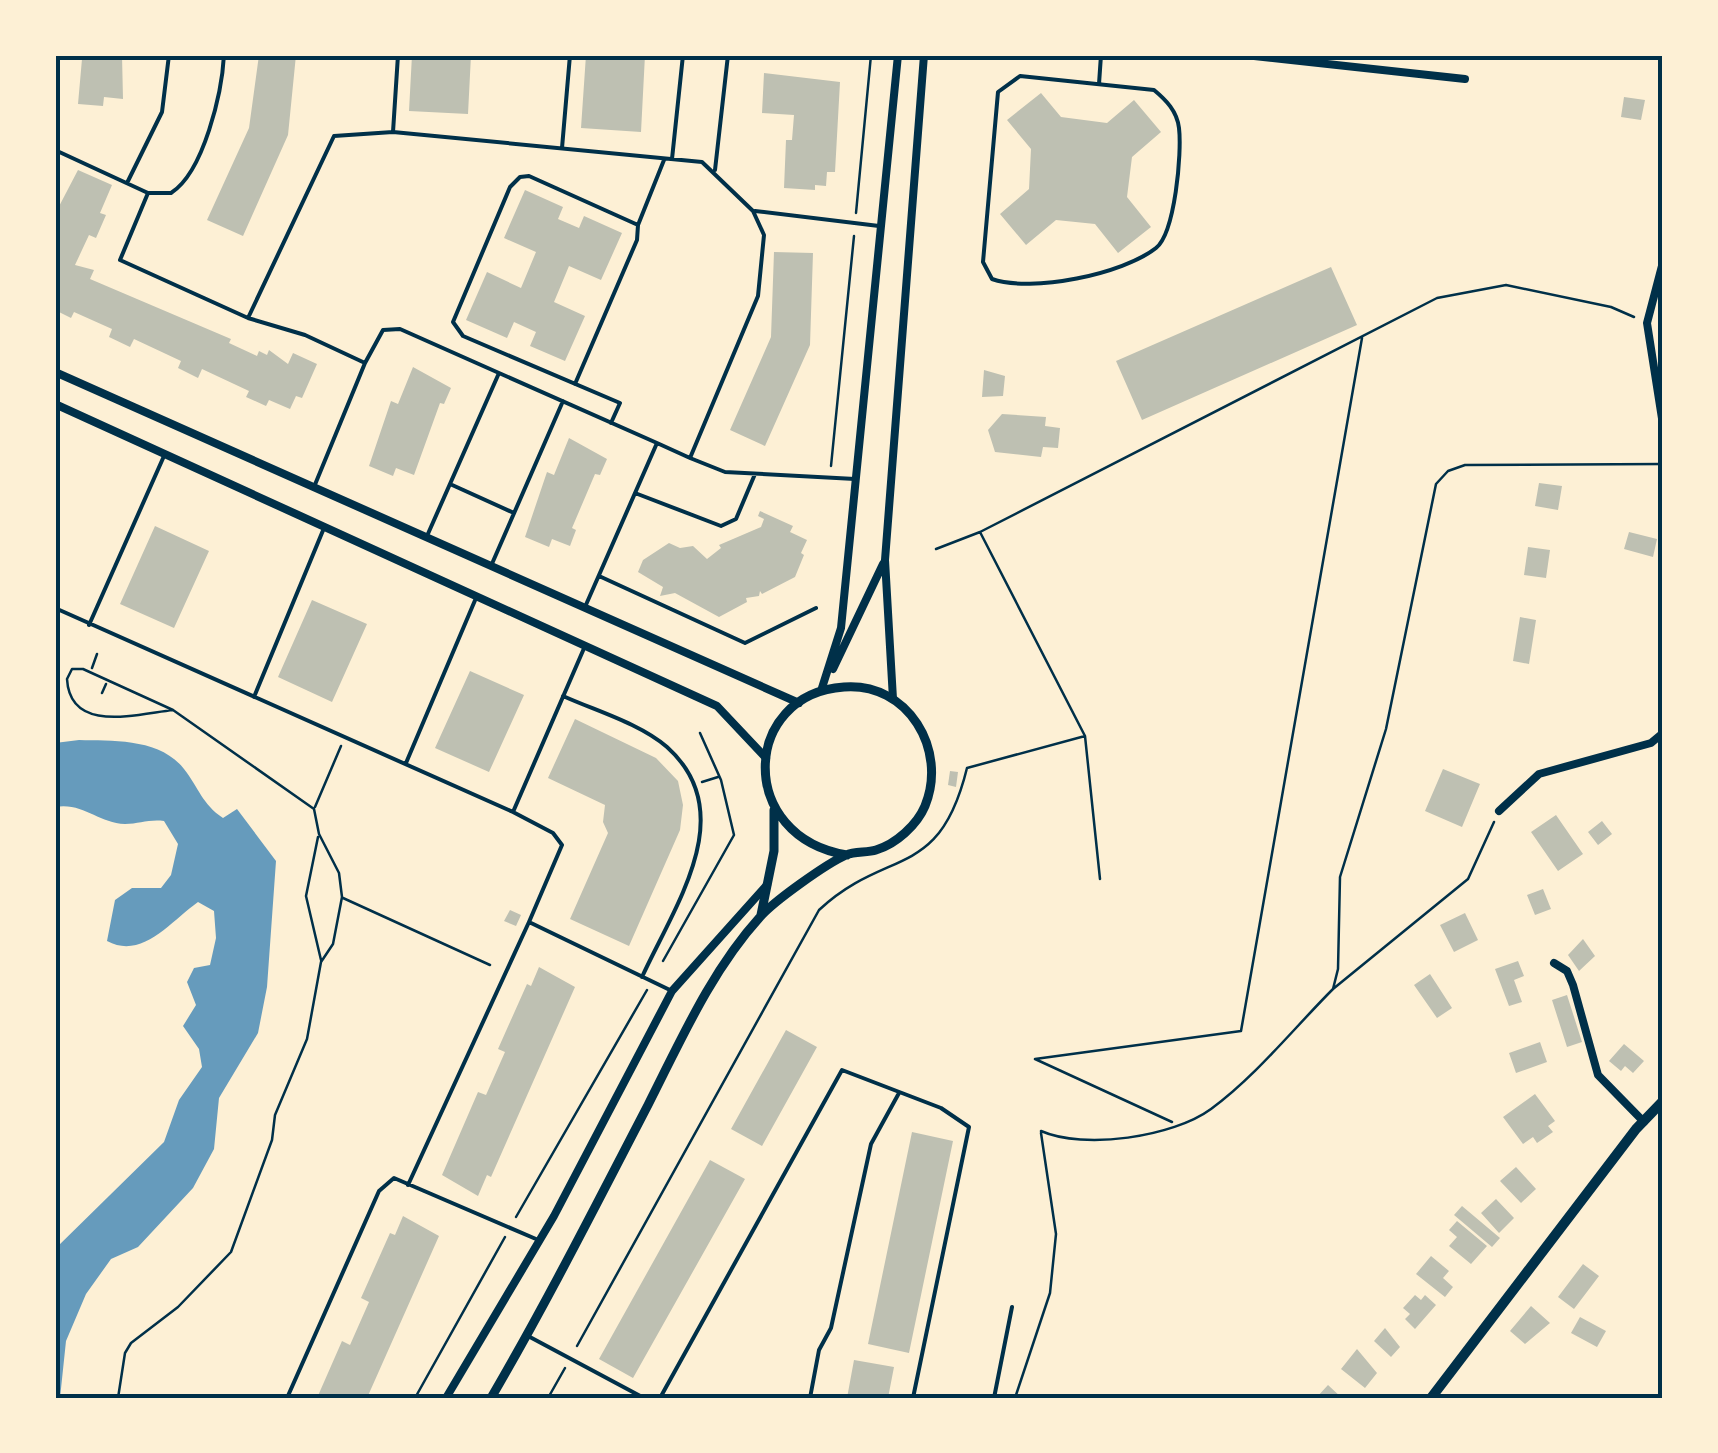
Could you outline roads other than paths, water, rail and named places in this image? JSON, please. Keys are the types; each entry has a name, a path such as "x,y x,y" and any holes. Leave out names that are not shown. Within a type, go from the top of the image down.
{"main road":[{"path":"1430,1398 1663,1102"}],"street":[{"path":"821,691 841,628 898,55"},
{"path":"894,699 885,560 924,55"},
{"path":"1245,55 1466,79"},
{"path":"1663,262 1647,323 1663,425"},
{"path":"55,372 799,702"},
{"path":"55,404 716,706 766,758"},
{"path":"821,691 885,560"},
{"path":"492,1398 712,982 761,914 847,855 878,850 905,834 924,810 933,780 930,748 917,720 894,699 858,688 821,691 799,702 772,737 766,758 766,784 774,810 774,851 761,914"},
{"path":"1499,811 1540,774 1651,744 1663,734"},
{"path":"774,810 804,842 847,855"},
{"path":"446,1398 536,1239 554,1216 672,991 768,885"},
{"path":"1554,963 1567,971 1574,985 1598,1074 1645,1123"}],"lane":[{"path":"128,181 162,112 168,55"},
{"path":"55,150 148,192 172,193 186,177 214,117 224,55"},
{"path":"393,132 398,55"},
{"path":"562,148 570,55"},
{"path":"672,159 683,55"},
{"path":"715,170 728,55"},
{"path":"1099,84 1101,55"},
{"path":"1020,76 1099,84 1154,90 1170,104 1179,127 1171,228 1158,246 1118,269 1014,286 992,279 982,262 998,92 1020,76"},
{"path":"248,318 334,136 393,132 702,162 715,170 753,211 764,235 758,296 690,458"},
{"path":"575,384 638,240 638,225 665,158"},
{"path":"611,422 620,404 463,336 453,322 454,314 510,186 520,177 529,176 638,225"},
{"path":"148,192 120,260 248,318 305,335 365,363"},
{"path":"753,211 879,226"},
{"path":"314,486 365,363 383,330 400,330 725,472 854,480"},
{"path":"427,537 499,373"},
{"path":"491,566 563,401"},
{"path":"585,607 658,443"},
{"path":"89,625 164,456"},
{"path":"635,493 721,526 736,518 755,474"},
{"path":"450,484 514,512"},
{"path":"254,697 324,528"},
{"path":"599,576 745,642 816,608"},
{"path":"406,763 476,598"},
{"path":"55,608 513,812 553,833 562,845 408,1185"},
{"path":"513,812 585,646"},
{"path":"564,696 666,746 695,785 705,818 700,850 642,976"},
{"path":"529,922 672,991"},
{"path":"660,1398 842,1070 941,1108 968,1127 912,1398"},
{"path":"810,1398 819,1350 831,1328 870,1144 899,1092"},
{"path":"287,1398 380,1191 394,1178 536,1239"},
{"path":"994,1398 1012,1307"},
{"path":"528,1336 644,1398"}],"water":[{"path":"55,743 135,743 174,759 216,813 223,818 237,809 276,861 267,987 258,1033 219,1098 214,1149 193,1188 138,1247 111,1259 86,1294 66,1341 60,1398 55,1398 55,1249 164,1142 179,1100 202,1067 199,1049 183,1026 196,1005 187,982 194,968 210,965 216,938 214,911 198,902 144,942 120,946 107,941 115,900 132,888 161,888 171,875 178,844 164,821 115,823 74,807 55,807"}]}
